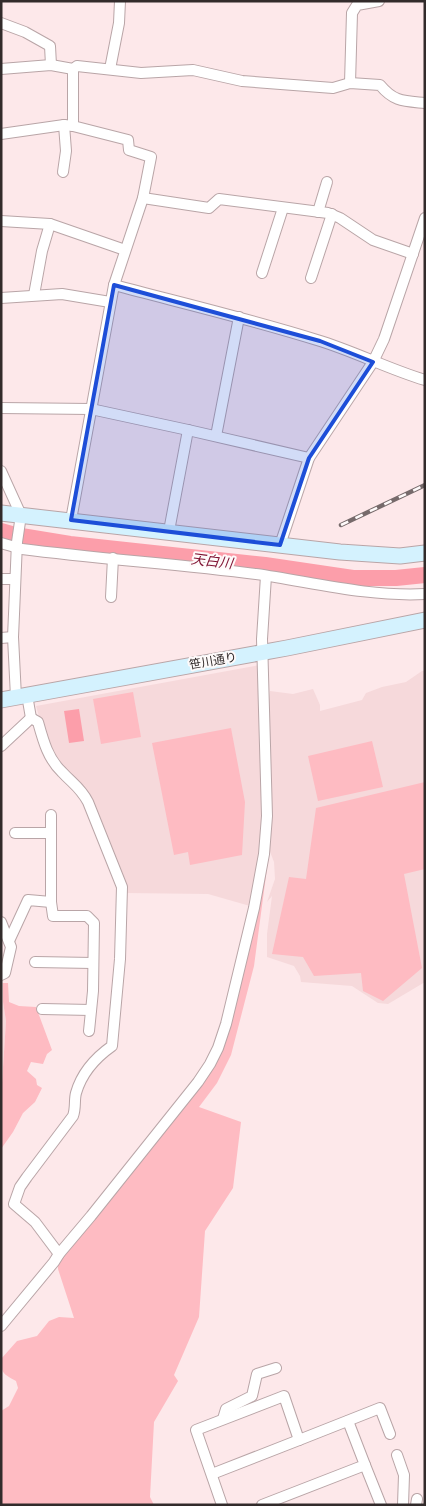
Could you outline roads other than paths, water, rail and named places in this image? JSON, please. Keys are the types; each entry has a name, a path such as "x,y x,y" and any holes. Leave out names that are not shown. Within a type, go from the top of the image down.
{"street":[{"path":"110,69 119,22 120,1"},
{"path":"350,83 349,9 379,1"},
{"path":"1,23 25,32 50,46 51,65"},
{"path":"1,69 51,65 72,69 77,66 141,73 193,70 242,81 333,88 350,83 380,85 394,99 425,103"},
{"path":"63,172 72,69"},
{"path":"1,134 68,126 128,140 129,150 151,157 143,198 110,302 71,520"},
{"path":"318,212 327,182"},
{"path":"143,198 209,208 219,199 332,214 373,240 414,254"},
{"path":"262,273 284,208"},
{"path":"311,278 332,214"},
{"path":"1,221 50,224 125,250"},
{"path":"280,545 309,458 373,362 384,339 424,221"},
{"path":"34,295 42,251 50,224"},
{"path":"114,285 239,317 320,341 425,380"},
{"path":"1,298 62,294 110,302"},
{"path":"216,436 239,317"},
{"path":"1,408 91,410 309,458"},
{"path":"169,531 188,430"},
{"path":"1,471 21,515 17,545 13,637 15,697 31,718 38,722 44,746 61,772 82,790 122,888 120,951 112,1046 88,1068 76,1094 75,1111 20,1187 14,1204 35,1222 59,1254"},
{"path":"1,513 350,553 400,556 425,553"},
{"path":"1,543 74,556 113,558 266,576 369,592 425,594"},
{"path":"111,597 113,558"},
{"path":"1,1326 92,1216 101,1202 198,1082 218,1048 226,1024 254,908 264,854 267,816 262,639 266,576"},
{"path":"1,579 15,580"},
{"name":"笹川通り","path":"15,697 263,652 425,620"},
{"path":"1,638 13,637"},
{"path":"1,746 31,718"},
{"path":"51,815 51,902 53,916 87,916 94,924 94,962 89,1031"},
{"path":"16,833 51,833"},
{"path":"9,941 28,900 51,902"},
{"path":"1,922 11,947 5,973 1,975"},
{"path":"35,962 94,962"},
{"path":"42,1009 91,1010"},
{"path":"223,1419 226,1409 252,1396 257,1374 276,1368"},
{"path":"222,1505 196,1430 284,1396 299,1440"},
{"path":"212,1474 380,1408 390,1434"},
{"path":"348,1421 381,1505"},
{"path":"397,1455 404,1475 403,1505"},
{"path":"262,1505 366,1465"}],"waterway":[{"name":"天白川","path":"1,531 70,544 265,565 353,578 396,578 425,575"}],"railway":[{"path":"341,525 425,485"}]}
